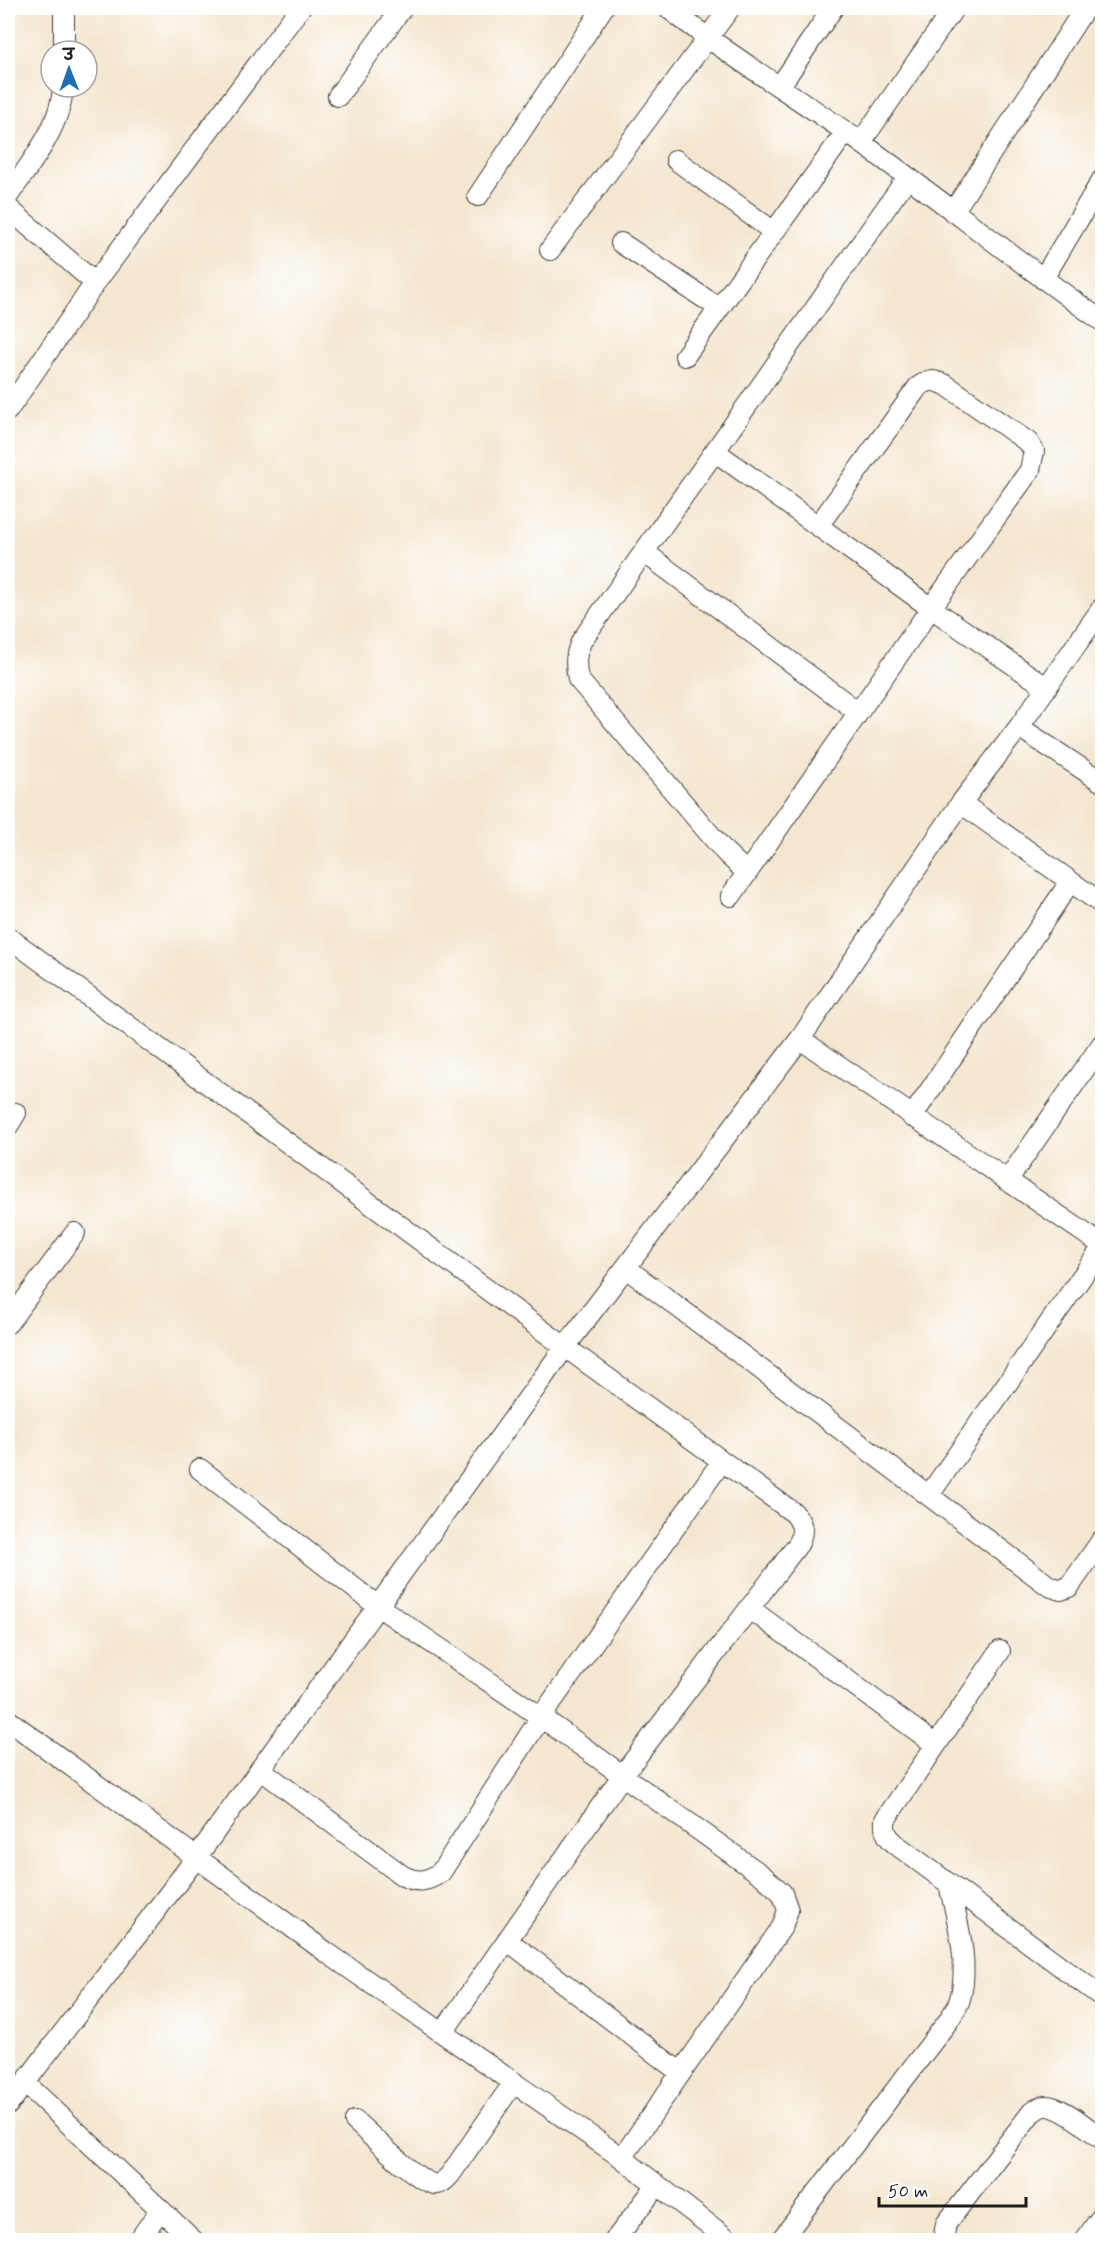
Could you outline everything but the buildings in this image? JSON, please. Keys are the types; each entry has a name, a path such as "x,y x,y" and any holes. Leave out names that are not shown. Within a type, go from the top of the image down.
{"street":[{"path":"64,8 64,39"},
{"path":"8,410 95,283 300,8"},
{"path":"338,96 402,8"},
{"path":"478,196 603,8"},
{"path":"669,8 707,39 780,86 853,138 1102,321"},
{"path":"550,250 730,8"},
{"path":"780,86 833,8"},
{"path":"685,356 774,232 853,138 954,8"},
{"path":"953,212 1085,8"},
{"path":"8,196 34,158 53,124 62,99"},
{"path":"676,160 774,232"},
{"path":"747,872 725,852 578,679 575,663 576,651 582,639 907,178"},
{"path":"1043,279 1102,180"},
{"path":"8,208 95,283"},
{"path":"621,243 719,308"},
{"path":"731,896 1030,470 1034,451 1028,442 946,385 935,380 927,381 918,387 818,526"},
{"path":"716,452 931,608 1046,687"},
{"path":"644,552 858,712"},
{"path":"8,2105 196,1858 566,1347 800,1039 961,804 1046,687 1096,629 1102,608"},
{"path":"1019,727 1102,782"},
{"path":"961,804 1102,904"},
{"path":"912,1117 1070,882"},
{"path":"8,938 794,1513 802,1523 803,1534 799,1543 622,1776 442,2032"},
{"path":"800,1039 1102,1247 929,1495"},
{"path":"1007,1181 1102,1044"},
{"path":"8,1323 75,1233"},
{"path":"626,1268 1049,1586 1061,1590 1069,1587 1102,1540"},
{"path":"260,1769 403,1876 415,1882 429,1880 441,1872 541,1717 722,1461"},
{"path":"200,1469 379,1607 541,1717 763,1876 782,1893 788,1910 782,1927 622,2158"},
{"path":"749,1608 936,1745"},
{"path":"1000,1651 885,1820 884,1830 898,1846 1102,1997"},
{"path":"8,1720 326,1952 622,2158 729,2241"},
{"path":"781,2241 950,2020 959,2000 964,1974 960,1934 949,1884"},
{"path":"507,1940 681,2073"},
{"path":"355,2121 420,2178 433,2184 442,2183 450,2175 514,2082"},
{"path":"26,2083 193,2241"},
{"path":"943,2241 946,2224 1032,2112 1042,2106 1053,2107 1063,2111 1102,2139"},
{"path":"615,2241 657,2185"},
{"path":"139,2241 160,2210"},
{"path":"1085,2241 1102,2216"}]}
